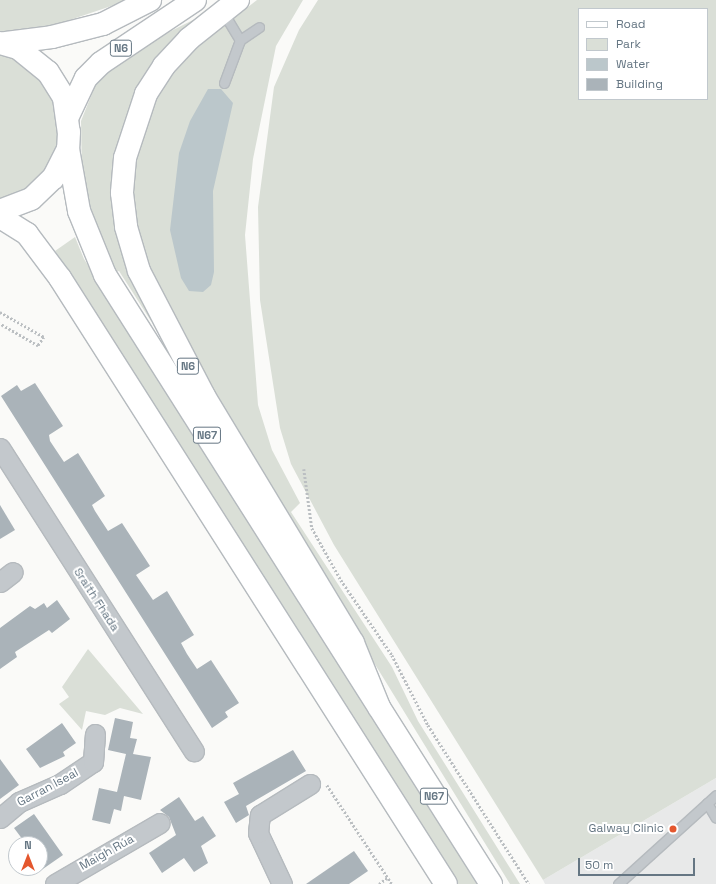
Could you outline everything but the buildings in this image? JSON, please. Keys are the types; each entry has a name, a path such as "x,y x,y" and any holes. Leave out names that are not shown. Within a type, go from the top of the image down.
{"main road":[{"name":"N6","path":"3,43 52,37 102,24 150,0"},
{"name":"N6","path":"68,116 86,78 101,62 195,0"},
{"name":"N6","path":"231,5 164,66 146,94 125,158 122,193 126,227 139,271 204,396 353,643 379,707"},
{"name":"N6","path":"0,211 20,205 44,188 62,166 68,149 68,116 64,98 48,72 18,48 3,43"},
{"name":"N67","path":"68,149 78,206 105,275 491,884"},
{"path":"0,217 27,234 56,273 446,884"}],"street":[{"name":"Sraith Fhada","path":"0,448 194,752"},
{"name":"Garran Iseal","path":"0,818 19,802 60,784 93,762 96,734"},
{"path":"282,884 258,834 260,815 310,784"},
{"name":"Maigh Rúa","path":"55,884 160,823"}],"lane":[{"path":"224,83 240,40 231,5"},
{"path":"240,40 259,27"},
{"path":"618,884 716,795"},
{"path":"707,803 716,818"}],"path":[{"path":"0,312 44,337 38,346 0,324"},
{"path":"304,469 312,528 392,654 428,725 529,884"},
{"path":"310,784 318,780 325,782 392,884"},
{"path":"379,884 388,877"}],"shaded area":[{"name":"Galway Clinic","path":"716,778 716,884 545,884 543,880"}],"green space":[{"path":"0,0 129,0 58,24 0,32"},
{"path":"257,0 303,0 276,46 253,159 245,235 258,405 272,450 300,503 291,512 392,667 418,721 520,884 510,884 274,500 159,297 132,218 131,180 135,150 162,83 202,36 207,39"},
{"path":"318,0 716,0 716,778 543,880 334,545 291,464 280,428 260,300 258,207 274,87 299,30"},
{"path":"223,5 195,27 121,148 156,321 151,321 119,271 112,273 95,232 82,177 81,121 97,81 115,64 147,43"},
{"path":"0,55 15,59 37,73 58,106 59,145 47,170 26,189 0,200"},
{"path":"75,237 84,259 477,884 456,884 55,251"},
{"path":"88,649 143,714 120,708 105,715 86,711 82,730 59,704 69,697 62,687"}],"water":[{"path":"208,89 221,89 233,103 213,191 214,272 211,285 203,292 189,291 181,278 170,230 179,153 190,121"}],"place":[{"name":"Galway Clinic","path":"673,829"}]}
